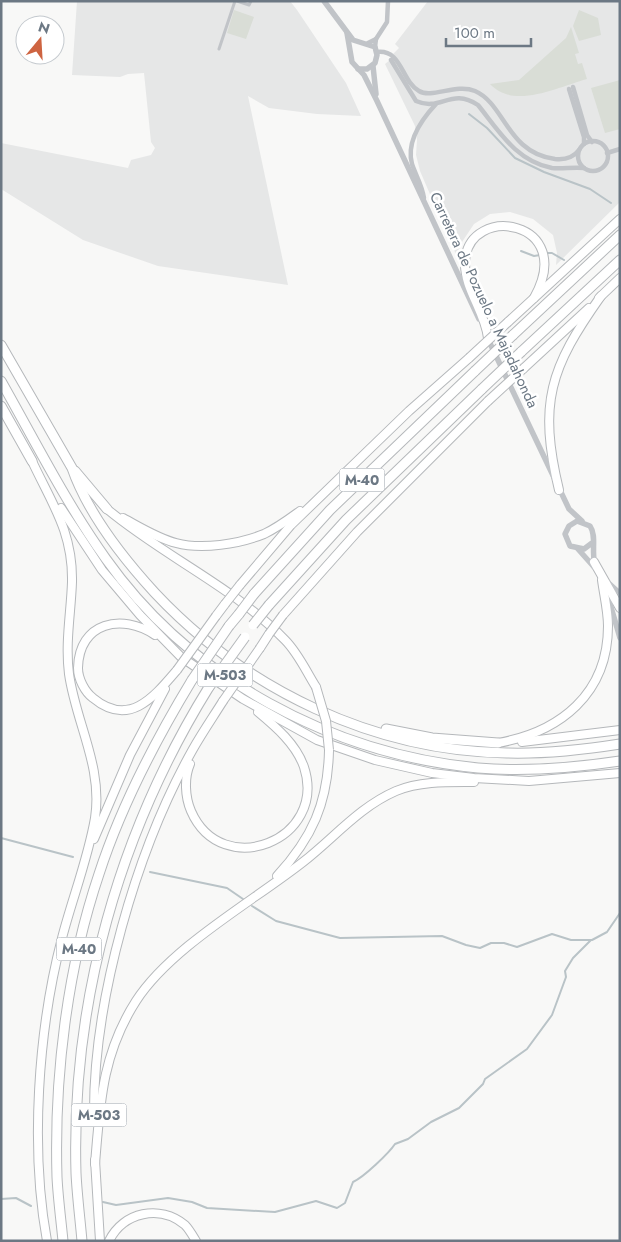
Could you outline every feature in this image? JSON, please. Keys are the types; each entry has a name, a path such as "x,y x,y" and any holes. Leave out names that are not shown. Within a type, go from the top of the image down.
{"highway":[{"path":"166,642 144,628 126,623 112,623 100,628 89,636 81,651 78,669 81,683 89,696 100,705 118,710 132,709 153,698 177,670 240,585 291,525 409,412 620,219"},
{"path":"488,338 486,325 469,285 465,269 466,255 478,236 490,228 504,226 519,228 532,236 541,248 545,266 544,279 534,298"},
{"name":"M-40","path":"63,1241 57,1177 58,1102 65,1027 79,948 98,874 130,793 171,714 229,626 254,594 330,510 513,334 620,235"},
{"name":"M-40","path":"82,1241 76,1173 77,1100 84,1024 98,948 119,877 149,799 188,721 209,687 253,625 346,520 620,260"},
{"path":"243,699 278,728 292,744 304,767 307,790 302,811 293,827 277,840 259,847 237,848 213,838 196,821 186,799 187,770 206,730 223,701 283,615 357,532 488,401 620,278"},
{"path":"559,490 552,462 548,427 550,400 556,372 567,345 601,296"},
{"name":"M-503","path":"1,345 72,468 107,509 134,532 253,612 285,640 299,658 316,688 326,721 329,750 329,772 319,814 297,855 266,889"},
{"name":"M-503","path":"1,381 74,510 121,578 146,608 184,644 249,692 318,728 375,750 426,761 479,768 528,769 620,761"},
{"path":"1,406 60,516 68,540 72,580 68,640 69,674 97,782 95,818 62,940 46,1023 41,1075 38,1151 41,1241"},
{"name":"M-503","path":"32,461 102,570 166,642 207,677 317,740 375,760 432,773 529,781"},
{"name":"M-503","path":"72,468 78,485 117,547 174,613 238,665 305,704 343,721 383,734 457,749 530,753 579,750 620,744"},
{"path":"107,509 149,533 176,543 203,545 236,542 264,534 317,501"},
{"path":"594,562 620,608"},
{"name":"M-503","path":"498,742 528,736 553,725 575,708 587,692 597,676 608,641 608,613 602,579"},
{"path":"83,866 130,755 177,670"},
{"name":"M-503","path":"305,704 360,722 408,734 450,740 498,742 551,740 620,730"},
{"path":"100,1241 95,1164 94,1100 101,1028 116,953 135,883 165,807 193,748 206,730"},
{"name":"M-503","path":"95,1164 99,1109 106,1066 119,1032 136,1001 153,979 170,962 305,860 355,816 397,791 419,785 452,782 529,781 620,773"},
{"path":"41,1208 47,1241"},
{"path":"109,1241 124,1222 149,1212 170,1215 186,1226 196,1241"}],"street":[{"path":"219,49 236,1 249,5 251,1"},
{"path":"324,1 353,40 361,44"},
{"path":"347,33 352,62 358,68 367,69 373,66 376,60 376,39 388,17 388,1"},
{"path":"351,52 361,44 376,39"},
{"path":"368,43 376,50 396,58 411,84 423,93 431,94 453,88 466,88 480,94 514,137 538,154 551,158 566,159 584,144 592,142 603,146 607,153 607,160 600,169 594,171 584,168 553,168 528,158 508,144 478,105 471,100 453,97 436,104 422,103 412,98 391,60"},
{"name":"Carretera de Pozuelo a Majadahonda","path":"373,66 377,101"},
{"name":"Carretera de Pozuelo a Majadahonda","path":"358,68 377,101 559,490 569,509 582,521"},
{"path":"584,144 584,137 571,88 587,135 592,142"},
{"path":"424,201 423,192 412,165 412,145 419,126 436,104"},
{"path":"607,153 620,149"},
{"path":"579,150 579,163 584,168"},
{"name":"Carretera de Pozuelo a Majadahonda","path":"569,509 569,526"},
{"path":"592,543 584,549 570,546 566,539 569,526 582,521 593,530 594,562"},
{"path":"578,549 591,562 602,579 620,638"},
{"path":"602,579 620,593"}],"shaded area":[{"path":"77,1 290,1 297,10 346,83 361,116 317,114 269,108 248,96 288,285 158,266 83,240 1,189 1,143 128,168 131,160 151,155 155,148 151,142 144,73 128,74 120,77 72,75"},
{"path":"428,1 620,1 620,202 556,265 557,253 553,235 533,219 510,212 490,214 474,224 460,245 458,259 420,171 416,155 417,140 415,126 385,64 395,56 393,54 399,48 395,44"},
{"path":"234,10 254,17 246,39 227,33"},
{"path":"579,10 598,18 601,35 579,41 573,26"},
{"path":"571,27 579,53 575,54 578,64 582,63 587,79 550,91 524,96 500,92 490,84 519,80 566,38"},
{"path":"620,80 620,129 605,133 591,88"}],"waterway":[{"path":"469,114 487,128 515,158 544,172 590,189 611,203"},
{"path":"521,251 534,256 540,255"},
{"path":"547,253 552,253 564,260"},
{"path":"1,838 73,857"},
{"path":"150,872 227,888 243,899"},
{"path":"252,906 276,921 340,938 442,936 480,948 491,943 504,943 517,947 552,934 571,940 592,940 607,932 620,913"},
{"path":"103,1202 116,1205 168,1198 192,1202 207,1208 275,1212 316,1201 337,1208 345,1203 353,1182 376,1164 395,1144 408,1139 431,1122 459,1108 483,1084 485,1079 527,1049 552,1015 566,977 565,971 573,958 591,940"},
{"path":"1,1199 16,1198 31,1206"}]}
